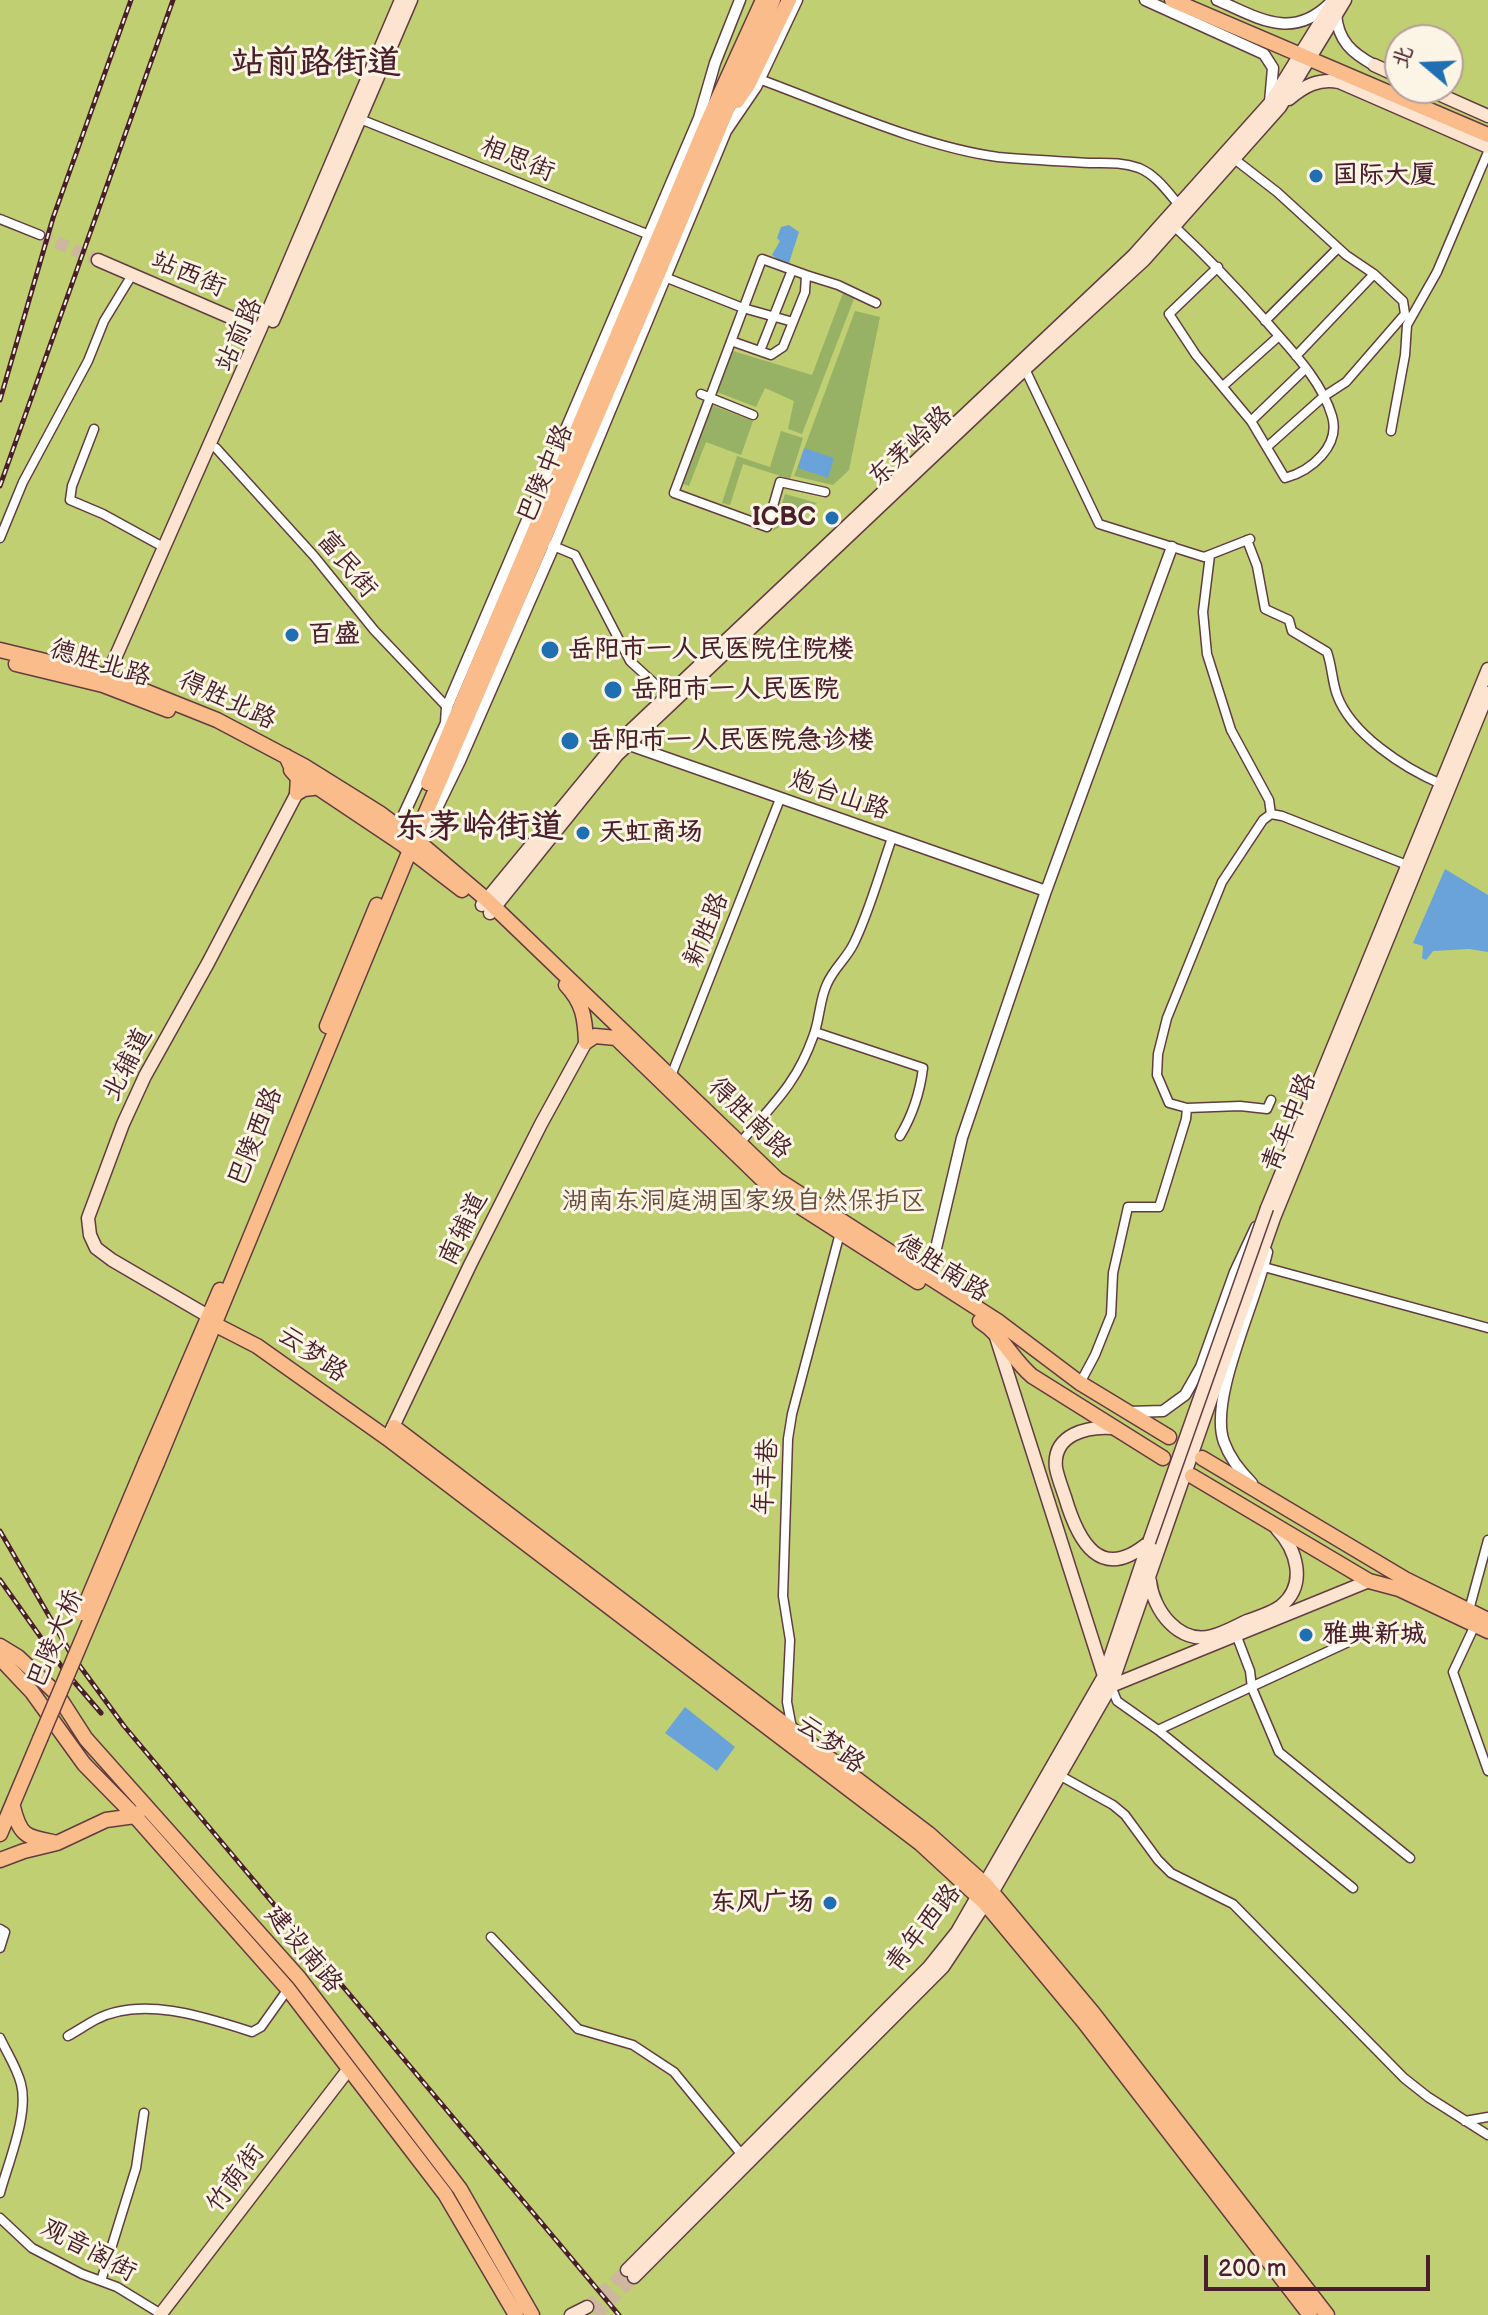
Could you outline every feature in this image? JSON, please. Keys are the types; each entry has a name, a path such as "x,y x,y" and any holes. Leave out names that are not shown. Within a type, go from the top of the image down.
{"main road":[{"name":"站前路","path":"109,682 401,0"},
{"name":"站前路","path":"109,682 216,448 411,0"},
{"name":"巴陵中路","path":"409,839 548,544 662,276 752,0"},
{"name":"巴陵中路","path":"713,126 763,0"},
{"name":"巴陵中路","path":"409,839 568,441 601,376 654,237 713,126 773,0"},
{"name":"巴陵中路","path":"713,126 748,85 789,0"},
{"path":"1172,0 1488,127"},
{"path":"1195,0 1488,135"},
{"name":"东茅岭路","path":"623,744 1144,260 1275,105 1334,0"},
{"name":"东茅岭路","path":"1306,53 1345,0"},
{"path":"1374,65 1384,70"},
{"path":"1275,105 1324,79 1339,82 1488,150"},
{"path":"1461,104 1488,116"},
{"name":"东茅岭路","path":"488,906 667,695 1134,255 1275,105"},
{"name":"站西街","path":"98,260 260,330"},
{"name":"得胜北路","path":"0,650 109,682 217,720 286,756 381,814 409,839"},
{"name":"德胜北路","path":"0,660 109,682 213,728 293,771"},
{"name":"青年中路","path":"1149,1542 1271,1213 1407,865 1488,669"},
{"name":"青年中路","path":"1150,1576 1271,1213 1488,693"},
{"path":"286,756 298,778 297,793"},
{"name":"得胜南路","path":"293,771 409,839 488,906 778,1180 999,1322 1080,1383 1169,1437"},
{"path":"297,793 304,789 337,787"},
{"name":"北辅道","path":"212,1321 96,1248 90,1235 88,1218 123,1124 145,1076 297,793"},
{"name":"巴陵西路","path":"152,1461 409,839"},
{"name":"得胜南路","path":"488,906 576,995 585,1012 586,1042"},
{"name":"德胜南路","path":"586,1042 595,1036 616,1038 771,1188 994,1330 1022,1368 1032,1376 1163,1458"},
{"name":"南辅道","path":"390,1433 470,1265 586,1042"},
{"name":"云梦路","path":"212,1321 257,1346 390,1433 986,1894 1310,2315"},
{"path":"994,1330 1108,1681 1237,1637 1369,1581"},
{"path":"1114,1428 1095,1427 1078,1431 1058,1451 1057,1470 1067,1505 1080,1539 1096,1554 1114,1559 1131,1554 1149,1542"},
{"path":"390,1433 792,1729 929,1834 1093,2013 1327,2315"},
{"path":"1202,1458 1405,1579 1469,1610 1484,1625"},
{"name":"巴陵大桥","path":"0,1834 4,1808 152,1461"},
{"path":"1192,1476 1369,1581 1399,1589 1484,1625"},
{"path":"1150,1576 1153,1600 1160,1613 1169,1624 1195,1636 1210,1637 1274,1610 1283,1605 1295,1587 1297,1565 1286,1539 1269,1521"},
{"name":"青年西路","path":"1149,1542 1108,1681 986,1894 943,1967 631,2274 742,2155 929,1967 986,1894 1059,1775 1108,1681 1150,1576"},
{"name":"建设南路","path":"0,1646 18,1657 57,1694 86,1739 299,1978 460,2189 532,2315"},
{"name":"建设南路","path":"0,1658 32,1692 84,1764 135,1816 288,1989 445,2194 516,2315"},
{"path":"0,1860 57,1843 106,1820 135,1816 147,1806"},
{"path":"4,1808 22,1833 57,1843"},
{"name":"竹荫街","path":"161,2315 348,2070"},
{"path":"571,2315 587,2307"}],"street":[{"path":"381,814 400,813 411,799 446,723 447,707 568,441 584,390 654,237 740,0"},
{"path":"793,322 743,308 662,276 726,131 759,79 797,0"},
{"path":"1145,0 1264,54 1273,68 1275,105"},
{"path":"1217,0 1265,21 1289,25 1322,11 1334,0"},
{"path":"1336,14 1337,29 1349,48 1374,65"},
{"path":"759,79 927,140 967,151 999,157 1116,162 1138,168 1153,175 1179,205"},
{"name":"相思街","path":"360,119 654,237"},
{"path":"1391,431 1405,355 1407,325 1437,272 1488,150"},
{"path":"1233,158 1277,192 1338,248 1374,274 1403,301 1405,314 1346,382 1323,397 1267,447"},
{"path":"0,219 40,235"},
{"path":"1174,226 1218,267 1279,336 1323,397 1333,418 1332,437 1320,459 1301,473 1285,478 1251,421 1196,355 1169,314 1218,267"},
{"path":"1265,321 1338,248"},
{"path":"825,492 780,482 767,527 674,493 705,396 731,341 762,259 838,285 876,303"},
{"path":"760,351 792,270"},
{"path":"1296,356 1374,274"},
{"path":"0,538 23,482 88,361 104,321 132,275"},
{"path":"731,341 771,355 783,347 805,292 806,275"},
{"path":"1223,386 1279,336"},
{"path":"1025,369 1099,524 1204,557 1249,539 1265,609 1289,620 1292,631 1327,652 1338,698 1353,725 1371,742 1441,784"},
{"path":"1251,421 1305,369"},
{"path":"584,390 601,376"},
{"path":"705,396 753,415"},
{"path":"94,429 72,486 70,500 165,548"},
{"name":"富民街","path":"216,448 314,556 374,630 447,707"},
{"path":"548,544 575,555 630,661 667,695"},
{"path":"929,1278 962,1138 1046,891 1172,547"},
{"path":"1210,555 1203,612 1207,654 1231,730 1269,800 1271,814"},
{"name":"炮台山路","path":"623,744 1046,891"},
{"path":"409,839 411,799"},
{"name":"新胜路","path":"671,1076 780,799"},
{"path":"1271,814 1320,829 1407,865"},
{"path":"1271,814 1256,830 1222,882 1162,1034 1157,1075 1169,1103 1187,1108 1240,1106 1267,1109 1271,1100"},
{"path":"740,1143 781,1098 801,1068 815,1032 827,983 854,942 892,838"},
{"path":"815,1032 923,1068 908,1123 900,1136"},
{"path":"1080,1383 1111,1315 1113,1273 1128,1207 1159,1207 1187,1108"},
{"path":"1264,1496 1237,1468 1223,1441 1220,1408 1264,1267 1271,1213"},
{"path":"1128,1412 1163,1411 1185,1395 1201,1367 1235,1272 1271,1213"},
{"name":"年丰巷","path":"792,1729 787,1702 790,1640 783,1596 788,1439 840,1233"},
{"path":"1264,1267 1488,1328"},
{"path":"1469,1610 1488,1540"},
{"path":"1484,1625 1453,1672 1488,1771"},
{"path":"1158,1730 1370,1632"},
{"path":"1237,1637 1250,1671 1252,1688 1279,1752 1410,1858"},
{"path":"1108,1681 1117,1701 1158,1730 1353,1888"},
{"path":"1059,1775 1125,1815 1171,1873 1233,1904 1404,2078 1488,2135"},
{"path":"0,1929 5,1932 0,1948"},
{"path":"491,1937 578,2029 633,2045 674,2072 742,2155"},
{"path":"68,2036 96,2020 133,2009 189,2014 252,2032 261,2027 288,1989"},
{"path":"0,2038 20,2080 22,2095 16,2136 0,2193"},
{"path":"101,2281 136,2168 144,2113"},
{"path":"1465,2121 1488,2117"},
{"name":"观音阁街","path":"1,2221 32,2248 117,2287 161,2315"}],"green space":[{"name":"湖南东洞庭湖国家级自然保护区","path":"0,0 1488,0 1488,2315 0,2315"},
{"path":"843,293 855,296 802,434 788,429 794,401 765,388 756,407 717,392 733,351 812,375"},
{"path":"855,311 880,317 849,470 833,485 794,476"},
{"path":"711,405 753,421 741,455 706,442 689,486 683,484"},
{"path":"781,431 803,438 790,479 743,464 730,505 722,503 737,456 770,467"},
{"path":"785,494 817,503 773,531"}],"water":[{"path":"789,225 799,232 789,263 781,262 772,255 780,241 777,238 781,227"},
{"path":"804,448 834,458 828,478 798,468"},
{"path":"1445,869 1488,895 1488,952 1469,949 1433,951 1426,960 1422,958 1423,946 1413,943"},
{"path":"685,1707 735,1747 717,1771 665,1733"}],"tunnel":[{"path":"40,235 98,260"},
{"path":"587,2307 627,2270"},
{"path":"596,2315 634,2277"}],"railway":[{"path":"0,400 53,218 131,0"},
{"path":"0,486 173,0"},
{"path":"0,1531 71,1654 124,1726 619,2315"},
{"path":"0,1580 64,1670 101,1713"}],"place":[{"name":"国际大厦","path":"1316,176"},
{"name":"ICBC","path":"832,518"},
{"name":"百盛","path":"292,635"},
{"name":"岳阳市一人民医院住院楼","path":"550,650"},
{"name":"岳阳市一人民医院","path":"613,690"},
{"name":"岳阳市一人民医院急诊楼","path":"570,741"},
{"name":"天虹商场","path":"583,833"},
{"name":"雅典新城","path":"1306,1635"},
{"name":"东风广场","path":"830,1903"}],"district":[{"name":"站前路街道","path":"316,64"},
{"name":"东茅岭街道","path":"479,828"}]}
